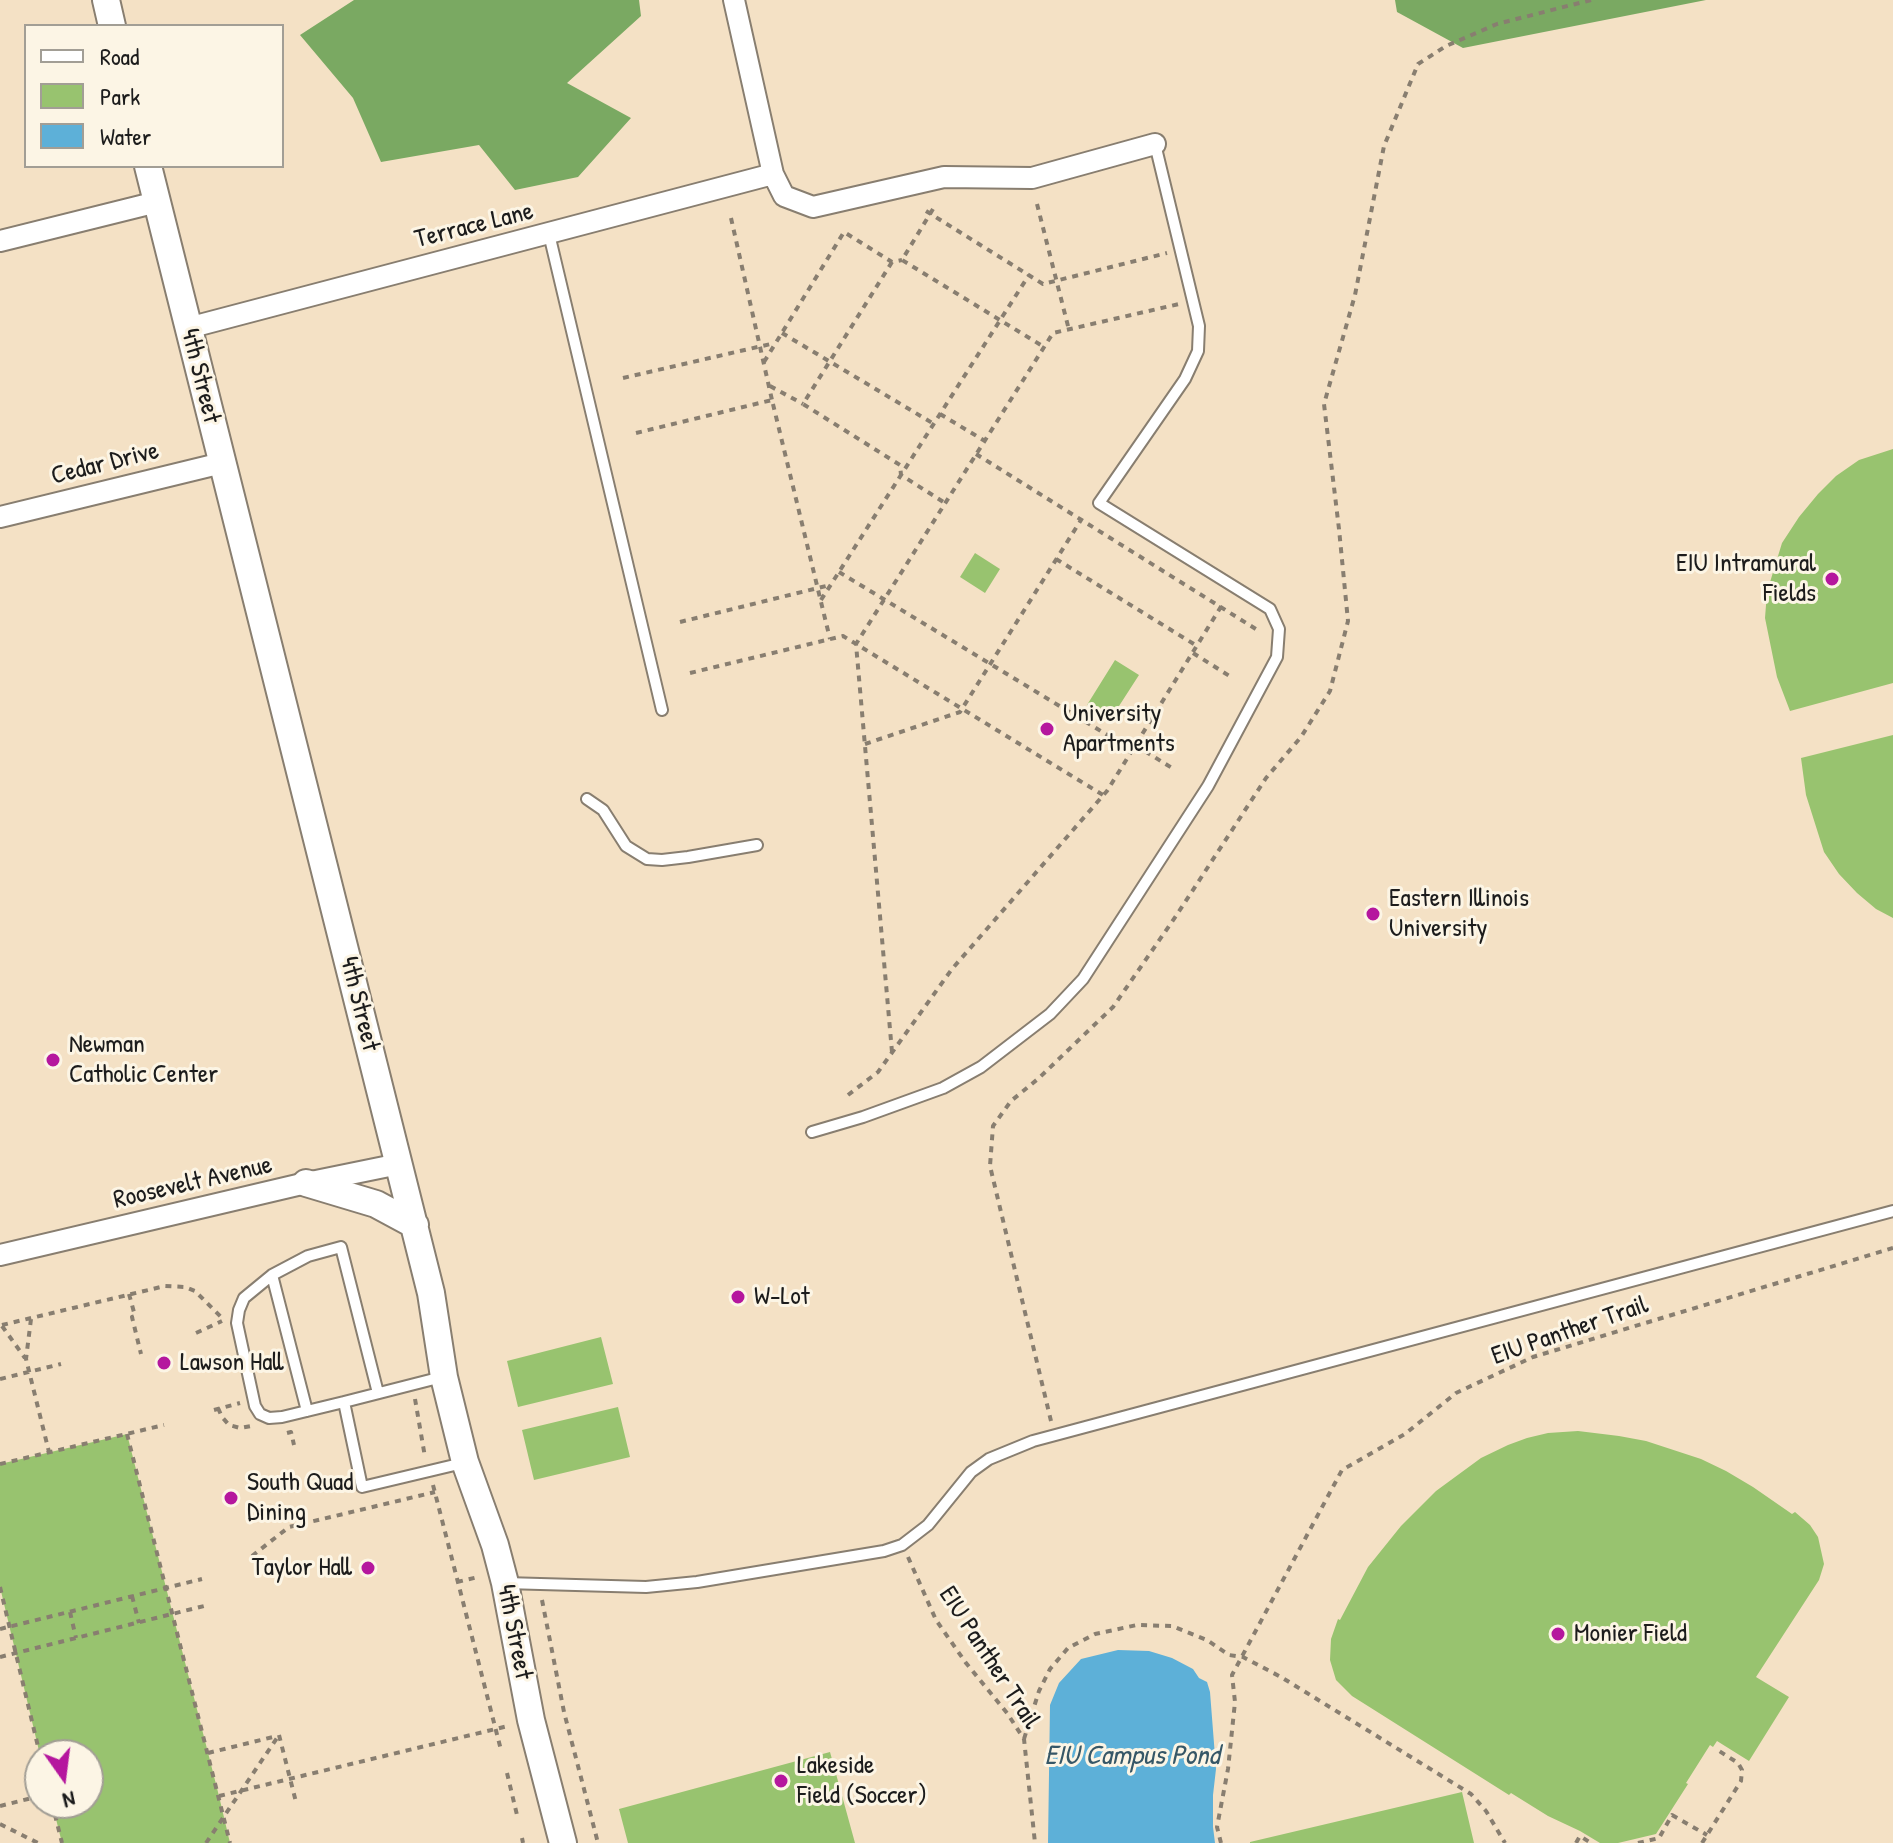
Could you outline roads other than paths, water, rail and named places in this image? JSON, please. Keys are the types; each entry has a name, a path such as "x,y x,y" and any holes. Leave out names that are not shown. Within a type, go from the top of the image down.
{"street":[{"path":"106,0 112,24"},
{"path":"734,0 773,174 784,196 813,207 944,177 1032,178 1155,144"},
{"name":"4th Street","path":"148,168 415,1225 431,1293 444,1377 465,1462 495,1545 505,1583 531,1720 563,1843"},
{"name":"Terrace Lane","path":"188,328 773,174"},
{"path":"0,241 157,202"},
{"name":"Cedar Drive","path":"0,517 222,463"},
{"name":"Roosevelt Avenue","path":"0,1255 399,1164"},
{"path":"306,1183 358,1197 415,1225"}],"lane":[{"path":"812,1132 943,1088 981,1067 1050,1014 1083,979 1208,786 1277,657 1279,629 1270,609 1099,503 1185,379 1198,351 1199,326 1155,144"},
{"path":"549,234 662,710"},
{"path":"587,799 603,810 626,846 647,859 688,857 757,845"},
{"path":"505,1583 646,1587 697,1582 884,1551 902,1545 928,1525 971,1472 989,1459 1033,1441 1893,1211"},
{"path":"378,1393 341,1247 308,1256 272,1275 244,1298 237,1323 255,1406 260,1414 269,1418 282,1417 444,1377"},
{"path":"272,1275 307,1411"},
{"path":"344,1402 362,1487 465,1462"}],"water":[{"name":"EIU Campus Pond","path":"1118,1650 1149,1651 1172,1658 1193,1669 1199,1678 1207,1682 1216,1769 1213,1795 1215,1843 1048,1843 1050,1705 1059,1683 1081,1659"}],"place":[{"name":"EIU Intramural Fields","path":"1832,579"},
{"name":"University Apartments","path":"1047,729"},
{"name":"Eastern Illinois University","path":"1373,914"},
{"name":"Newman Catholic Center","path":"53,1060"},
{"name":"W-Lot","path":"738,1297"},
{"name":"Lawson Hall","path":"164,1363"},
{"name":"South Quad Dining","path":"231,1498"},
{"name":"Taylor Hall","path":"368,1568"},
{"name":"Monier Field","path":"1558,1634"},
{"name":"Lakeside Field (Soccer)","path":"781,1781"}]}
